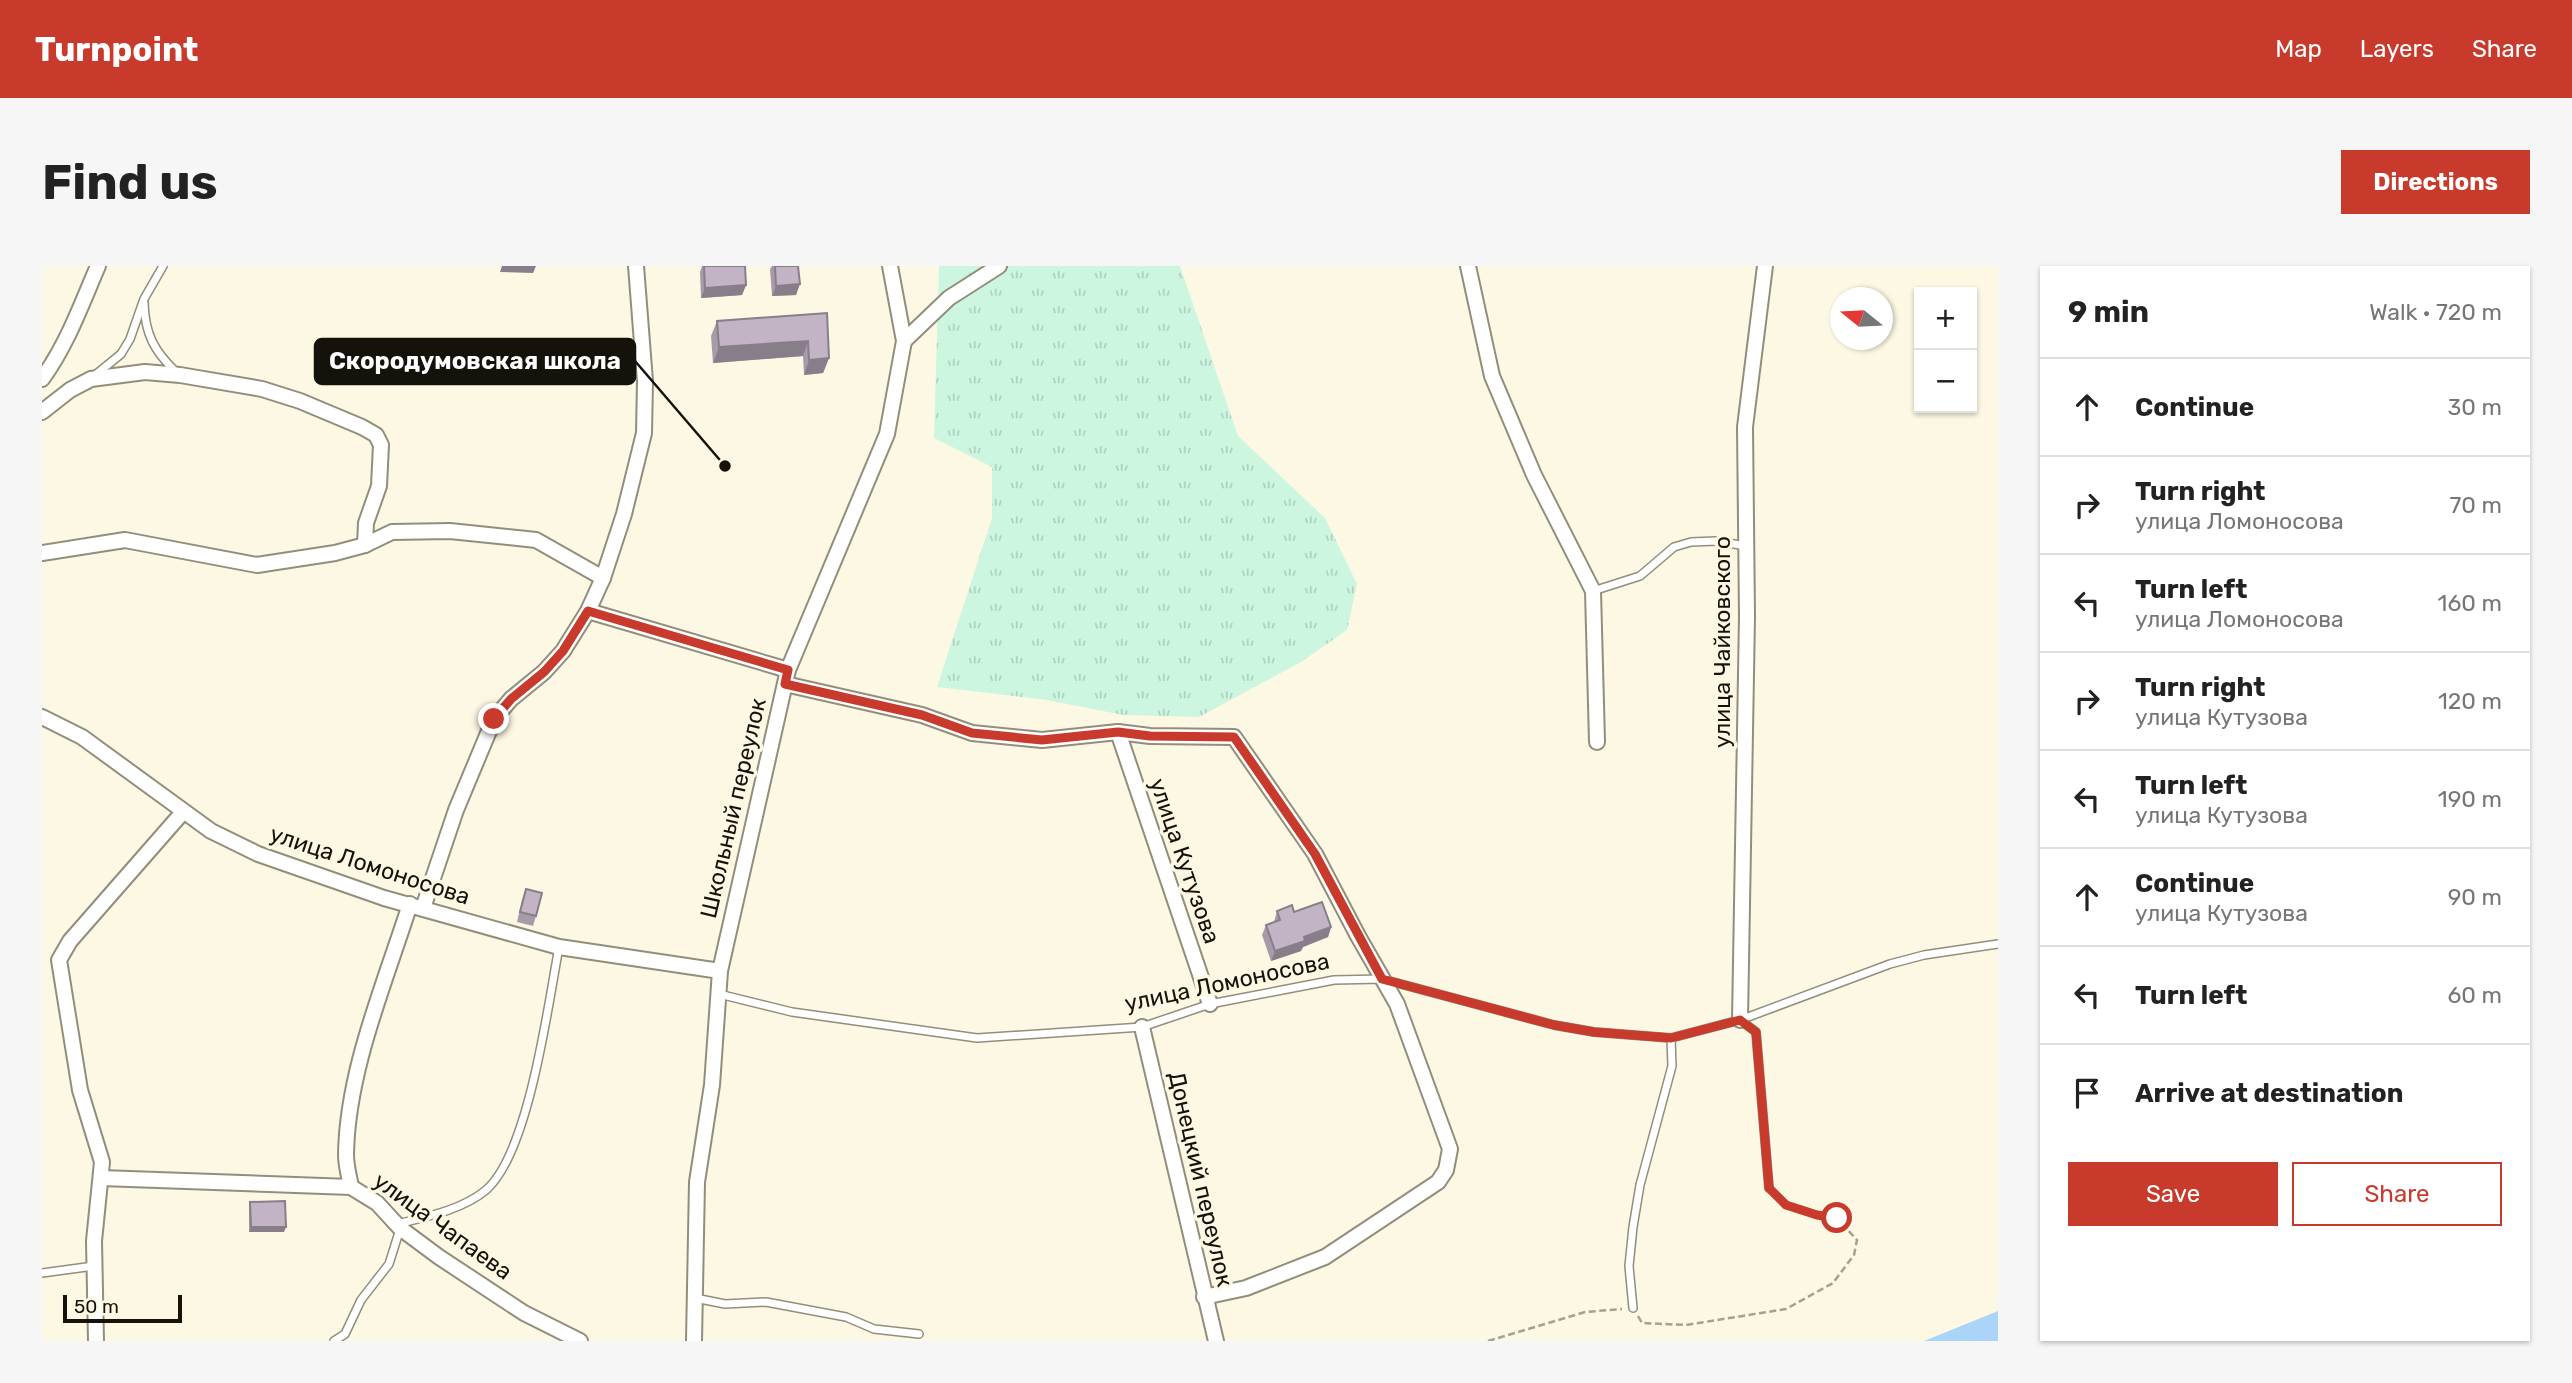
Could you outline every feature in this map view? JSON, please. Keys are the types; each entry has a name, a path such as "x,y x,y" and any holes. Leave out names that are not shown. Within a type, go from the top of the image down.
{"street":[{"path":"42,379 71,329 97,266"},
{"path":"351,1187 346,1156 361,1057 416,906 494,719 511,699 544,672 563,651 588,611 603,578 624,514 643,433 645,382 636,266"},
{"name":"Школьный переулок","path":"694,1341 697,1182 712,1085 720,971 788,670 887,434 904,341 890,266"},
{"path":"904,341 950,298 999,266"},
{"path":"1468,266 1492,376 1534,475 1593,591 1597,742"},
{"name":"улица Чайковского","path":"1740,1020 1747,616 1745,427 1765,266"},
{"path":"42,412 70,390 91,379 145,372 262,389 300,401 376,435 381,445 379,485 366,523 365,545"},
{"path":"42,553 125,540 257,565 335,553 365,545 392,532 450,531 536,540 603,578"},
{"path":"588,611 788,670"},
{"path":"785,684 922,715 972,733 1042,740 1118,732 1150,736 1234,737 1315,854 1396,1004 1450,1149 1446,1170 1438,1182 1325,1256 1246,1288 1204,1297"},
{"name":"улица Ломоносова","path":"42,717 82,737 211,831 258,854 384,898 559,947 720,971"},
{"name":"улица Кутузова","path":"1118,732 1210,1004"},
{"path":"96,1341 94,1241 103,1162 80,1090 59,960 70,940 183,812"},
{"name":"Донецкий переулок","path":"1142,1027 1216,1341"},
{"name":"улица Чапаева","path":"101,1178 351,1187 377,1203 398,1226 439,1257 524,1313 580,1341"}],"lane":[{"path":"91,379 121,354 130,339 144,299 163,266"},
{"path":"144,299 145,320 159,356 180,375"},
{"path":"1593,591 1640,576 1674,547 1691,542 1716,541 1746,546"},
{"name":"улица Ломоносова","path":"719,994 792,1012 978,1038 1142,1027 1210,1004 1334,980 1382,979 1554,1025 1594,1032 1671,1038 1740,1020 1891,964 1924,955 1998,944"},
{"path":"334,1341 345,1334 361,1300 389,1264 398,1226 433,1216 465,1202 485,1190 500,1172 510,1154 529,1097 559,947"},
{"path":"1740,1020 1756,1032 1769,1188"},
{"path":"1633,1308 1629,1266 1633,1227 1640,1185 1672,1066 1671,1038"},
{"path":"42,1273 94,1266"},
{"path":"694,1298 725,1304 779,1304 846,1317 874,1329 919,1334"}],"path":[{"path":"1488,1341 1585,1312 1633,1308 1642,1323 1686,1325 1786,1309 1833,1283 1854,1255 1857,1240 1837,1218 1786,1205 1769,1188"}],"green space":[{"path":"939,266 1180,266 1238,436 1325,518 1357,584 1347,630 1301,662 1199,717 1123,715 1047,700 937,687 992,518 992,467 934,438"}],"water":[{"path":"1998,1311 1998,1341 1924,1341"}],"building":[{"path":"704,266 745,266 746,285 705,288"},
{"path":"775,266 798,266 800,284 776,286"},
{"path":"827,313 829,358 809,360 808,341 719,347 717,321"},
{"path":"526,889 542,893 536,916 520,912"},
{"path":"1322,902 1331,927 1304,937 1305,941 1275,951 1266,925 1280,920 1277,911 1292,905 1294,912"},
{"path":"285,1201 286,1227 251,1227 250,1202"}],"place":[{"name":"Скородумовская школа","path":"725,466"}],"route":[{"path":"494,719 511,699 544,672 563,651 588,611 788,670 785,684 922,715 972,733 1042,740 1118,732 1150,736 1234,737 1315,854 1382,979 1554,1025 1594,1032 1671,1038 1740,1020 1756,1032 1769,1188 1786,1205 1837,1218"}]}
